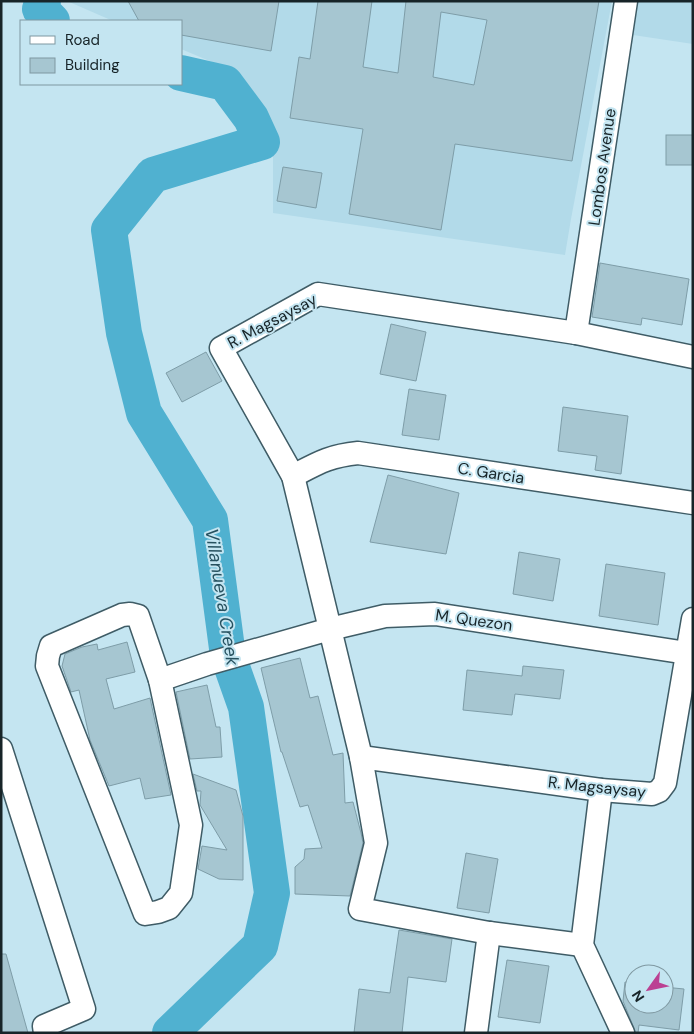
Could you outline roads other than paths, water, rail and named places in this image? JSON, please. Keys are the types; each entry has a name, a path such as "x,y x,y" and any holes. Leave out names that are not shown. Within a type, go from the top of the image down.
{"street":[{"name":"Lombos Avenue","path":"576,333 626,1"},
{"name":"R. Magsaysay","path":"489,933 360,909 376,843 361,757 330,629 292,476 221,348 318,294 576,333 693,357"},
{"name":"C. Garcia","path":"292,476 326,458 358,453 693,503"},
{"path":"130,614 138,616 160,680 191,825 181,893 169,908 145,914 47,666 48,656 51,646 122,615 130,614"},
{"name":"M. Quezon","path":"160,680 207,664 330,629 385,616 435,614 687,653"},
{"name":"R. Magsaysay","path":"361,757 601,790 652,794 659,791 665,783 693,619"},
{"path":"1,749 84,1009 44,1026 46,1033"},
{"path":"601,790 582,945 623,1033"},
{"path":"476,1033 489,933 582,945"}],"waterway":[{"name":"Villanueva Creek","path":"43,1 40,9 51,20"},
{"name":"Villanueva Creek","path":"170,1033 260,946 272,893 246,707 228,656 210,520 144,413 124,333 109,230 153,175 262,142 251,118 225,83 182,73"}]}
